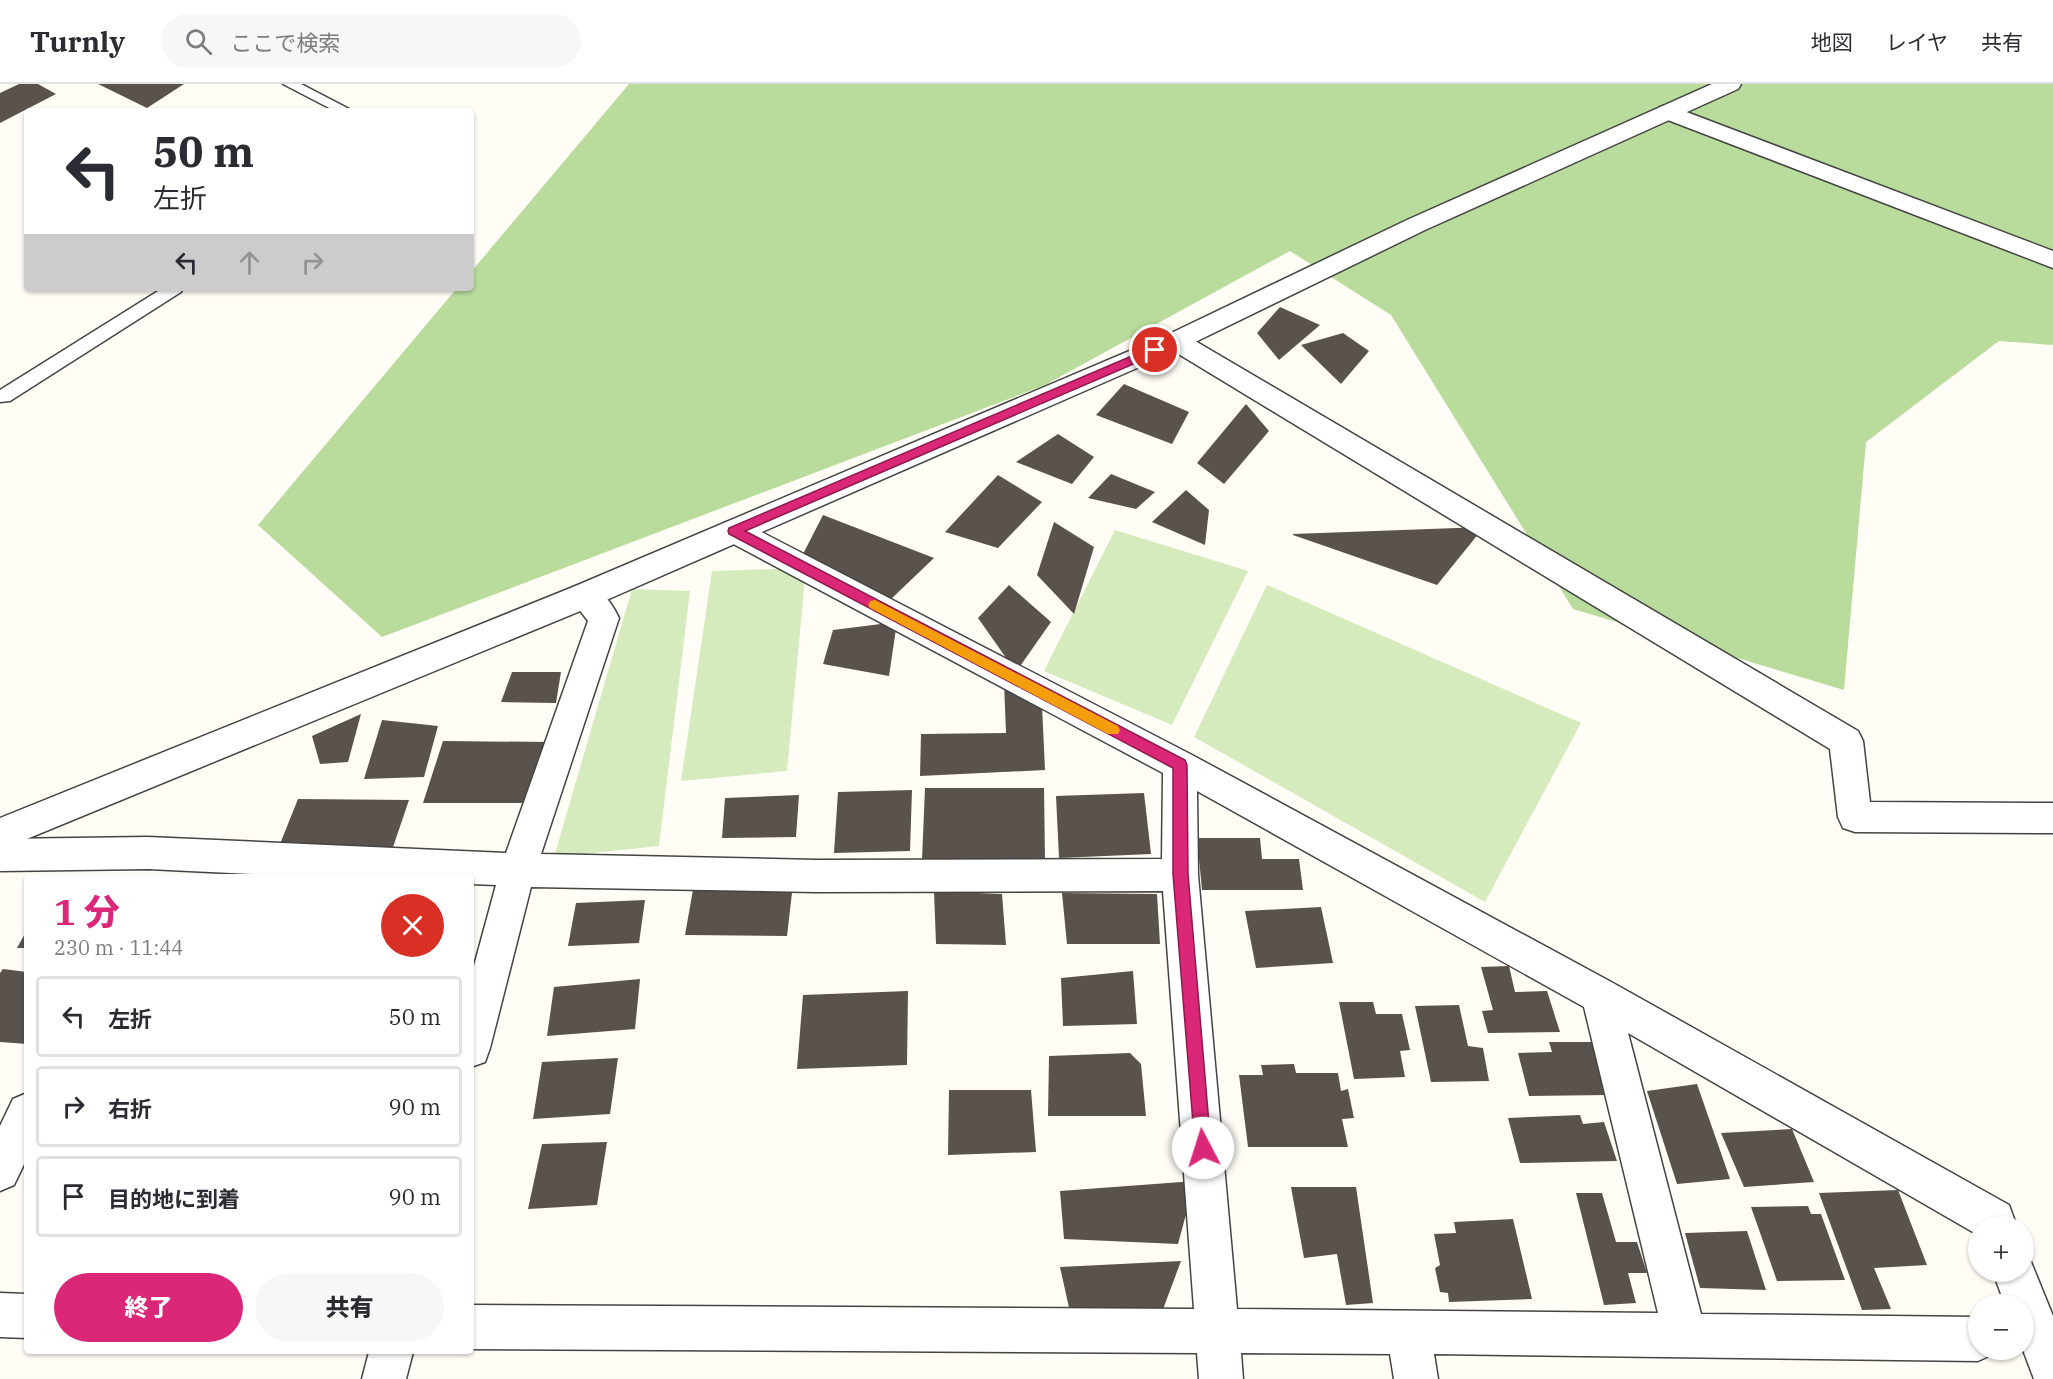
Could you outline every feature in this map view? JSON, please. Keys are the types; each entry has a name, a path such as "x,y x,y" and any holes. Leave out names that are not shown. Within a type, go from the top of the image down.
{"street":[{"path":"0,834 584,596 1176,341 1416,225 1730,84"},
{"path":"1668,112 2053,260"},
{"path":"1176,341 1846,741 1855,817 2053,818"},
{"path":"734,531 1180,765 1600,996 1987,1216"},
{"path":"474,1037 518,870 604,618 584,596"},
{"path":"1180,765 1180,874 1221,1379"},
{"path":"0,855 142,865 816,876 1180,874"},
{"path":"1600,996 1685,1336"},
{"path":"0,1171 24,1119"},
{"path":"2018,1282 2043,1348"},
{"path":"0,1315 24,1316"},
{"path":"474,1327 1410,1332 1968,1339"},
{"path":"1410,1332 1416,1379"},
{"path":"384,1379 390,1354"}],"lane":[{"path":"290,84 340,108"},
{"path":"0,396 4,397 170,291"}],"green space":[{"path":"629,84 2053,84 2053,345 1999,341 1866,442 1844,690 1573,609 1391,315 1290,251 1043,386 382,637 258,525 454,291 474,291 474,268"},
{"path":"1115,530 1248,571 1172,725 1044,671"},
{"path":"806,568 787,771 681,781 712,571"},
{"path":"1267,585 1581,723 1485,902 1194,737"},
{"path":"632,589 690,591 659,846 554,857"}],"building":[{"path":"19,84 38,84 56,94 29,108 24,108 24,111 0,123 0,93"},
{"path":"98,84 184,84 147,108"},
{"path":"1280,307 1320,325 1279,360 1257,333"},
{"path":"1343,333 1369,351 1341,384 1301,345"},
{"path":"1124,384 1189,412 1172,444 1096,415"},
{"path":"1246,404 1269,431 1224,484 1197,463"},
{"path":"1058,434 1094,457 1072,484 1016,462"},
{"path":"1111,474 1155,492 1136,509 1088,498"},
{"path":"998,475 1042,502 998,548 945,532"},
{"path":"1186,490 1209,510 1205,545 1152,522"},
{"path":"823,515 934,558 890,600 802,556"},
{"path":"1054,522 1094,547 1074,614 1037,575"},
{"path":"1484,527 1437,585 1293,535 1293,534"},
{"path":"1009,585 1051,622 1016,672 978,618"},
{"path":"897,622 889,676 823,664 833,630"},
{"path":"512,672 561,672 556,703 501,702"},
{"path":"1004,683 1042,705 1045,770 920,776 921,734 1006,733"},
{"path":"361,714 348,762 320,764 312,736"},
{"path":"382,720 438,726 424,777 364,779"},
{"path":"443,741 549,742 533,803 423,803"},
{"path":"925,788 1044,788 1045,860 922,860"},
{"path":"912,790 910,851 834,853 838,792"},
{"path":"1144,793 1151,854 1059,858 1056,796"},
{"path":"799,795 796,837 722,838 725,798"},
{"path":"298,799 409,800 392,850 278,849"},
{"path":"1197,838 1260,838 1262,859 1299,859 1303,890 1202,890"},
{"path":"694,884 793,884 787,936 685,935"},
{"path":"956,885 954,892 1002,894 1006,945 936,944 934,891"},
{"path":"1062,893 1157,894 1160,944 1067,944"},
{"path":"645,900 639,943 568,946 576,903"},
{"path":"1321,907 1333,963 1256,968 1245,911"},
{"path":"24,935 24,948 17,948"},
{"path":"1509,966 1515,992 1547,991 1560,1032 1488,1033 1482,1011 1493,1010 1481,967"},
{"path":"3,969 24,972 24,1044 0,1042 0,973"},
{"path":"1133,971 1137,1024 1063,1026 1061,978"},
{"path":"640,979 635,1029 547,1036 554,987"},
{"path":"908,991 907,1065 797,1069 803,995"},
{"path":"1339,1002 1373,1002 1376,1014 1402,1014 1410,1050 1400,1051 1405,1077 1354,1079"},
{"path":"1459,1005 1468,1046 1483,1048 1489,1081 1431,1082 1415,1006"},
{"path":"1549,1042 1593,1042 1607,1095 1529,1096 1518,1053 1552,1052"},
{"path":"1130,1053 1141,1064 1146,1116 1048,1116 1049,1056"},
{"path":"618,1058 610,1114 533,1119 542,1062"},
{"path":"1294,1064 1296,1073 1338,1073 1341,1091 1348,1089 1354,1118 1342,1119 1348,1147 1248,1147 1239,1075 1263,1075 1261,1065"},
{"path":"1697,1084 1730,1179 1677,1184 1647,1091"},
{"path":"949,1090 1031,1090 1036,1152 948,1155"},
{"path":"1580,1115 1583,1124 1604,1122 1617,1161 1520,1163 1508,1118"},
{"path":"1792,1129 1814,1182 1744,1187 1721,1133"},
{"path":"607,1142 597,1205 528,1209 542,1144"},
{"path":"1195,1181 1178,1244 1064,1239 1060,1191"},
{"path":"1291,1187 1356,1187 1373,1303 1346,1305 1337,1254 1304,1258"},
{"path":"1898,1190 1927,1265 1874,1268 1891,1309 1862,1310 1819,1193"},
{"path":"1576,1193 1602,1193 1616,1242 1637,1242 1647,1273 1628,1273 1636,1303 1604,1305"},
{"path":"1808,1206 1811,1214 1821,1214 1845,1280 1777,1281 1751,1207"},
{"path":"1513,1219 1532,1299 1449,1302 1448,1293 1440,1292 1435,1268 1440,1265 1434,1234 1456,1233 1454,1222"},
{"path":"1747,1231 1766,1290 1700,1288 1685,1233"},
{"path":"1181,1261 1162,1312 1070,1312 1060,1267"}],"slow traffic":[{"path":"875,605 1113,730"}],"route":[{"path":"1155,350 734,531 1180,765 1180,874 1203,1148"}]}
